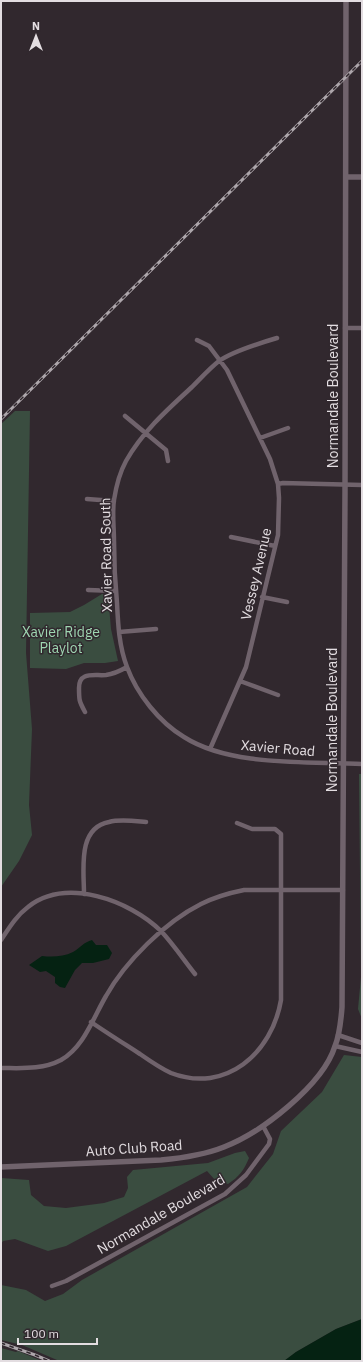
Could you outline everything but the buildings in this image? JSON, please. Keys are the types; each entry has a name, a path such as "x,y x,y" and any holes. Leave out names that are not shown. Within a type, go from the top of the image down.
{"street":[{"name":"Normandale Boulevard","path":"52,1286 66,1281 225,1194 246,1174 269,1144 270,1139 263,1126 309,1086 326,1064 335,1046 338,1035 342,1007 344,763 346,1"},
{"path":"346,177 362,176"},
{"path":"345,328 362,328"},
{"name":"Xavier Road South","path":"210,749 184,737 154,712 144,698 127,667 121,649 119,632 116,591 114,501 120,475 126,461 146,432 163,413 220,360 257,344 277,338"},
{"name":"Vessey Avenue","path":"197,340 209,346 227,370 270,459 278,484 279,498 278,527 275,546 246,667 210,749"},
{"path":"125,416 166,450 168,461"},
{"path":"260,438 288,428"},
{"path":"278,484 362,485"},
{"path":"87,499 114,501"},
{"path":"231,537 275,546"},
{"path":"88,590 116,591"},
{"path":"262,597 287,602"},
{"path":"119,632 156,629"},
{"path":"85,712 79,700 79,682 81,678 88,675 112,674 127,667"},
{"path":"240,681 278,695"},
{"name":"Xavier Road","path":"210,749 270,761 362,764"},
{"path":"84,894 85,847 90,833 102,824 109,822 146,822"},
{"path":"91,1022 159,1066 182,1076 206,1078 230,1072 240,1066 259,1050 274,1027 278,1014 281,986 281,834 275,829 252,829 237,823"},
{"path":"1,1068 32,1068 53,1064 71,1053 78,1046 109,990 123,971 138,953 186,912 214,898 244,890 343,890"},
{"path":"1,940 20,914 37,901 56,895 84,894 105,898 136,912 161,932 195,974"},
{"path":"338,1035 362,1044"},
{"path":"335,1046 362,1052"},
{"name":"Auto Club Road","path":"1,1167 183,1158 225,1146 263,1126"}],"green space":[{"path":"15,411 30,411 26,653 32,729 29,805 32,835 19,861 1,887 1,424"},
{"name":"Xavier Ridge Playlot","path":"102,594 108,594 111,629 118,661 105,663 84,663 66,669 30,668 30,613 70,612"},
{"path":"359,774 362,774 362,1019 358,1009 361,977"},
{"path":"344,1055 362,1057 362,1319 336,1329 296,1352 284,1361 57,1360 22,1345 1,1340 1,1285 26,1290 45,1301 63,1294 82,1280 247,1187 273,1154 281,1131 322,1092"},
{"path":"245,1151 249,1158 245,1166 241,1173 228,1184 215,1180 207,1171 66,1246 48,1251 15,1239 3,1241 1,1244 1,1178 29,1180 31,1195 44,1206 66,1208 104,1203 124,1197 128,1188 127,1177 133,1170 208,1163"},
{"path":"1,1348 16,1352 18,1351 42,1361 1,1361"}],"shaded area":[{"path":"92,940 96,945 107,945 112,953 109,959 93,963 82,963 75,970 65,988 60,987 55,983 55,977 46,971 40,972 29,965 42,956 69,954"},
{"path":"362,1319 362,1361 284,1361 296,1352 336,1329"}],"railway":[{"path":"1,419 362,61"},
{"path":"1,1343 49,1361"}]}
